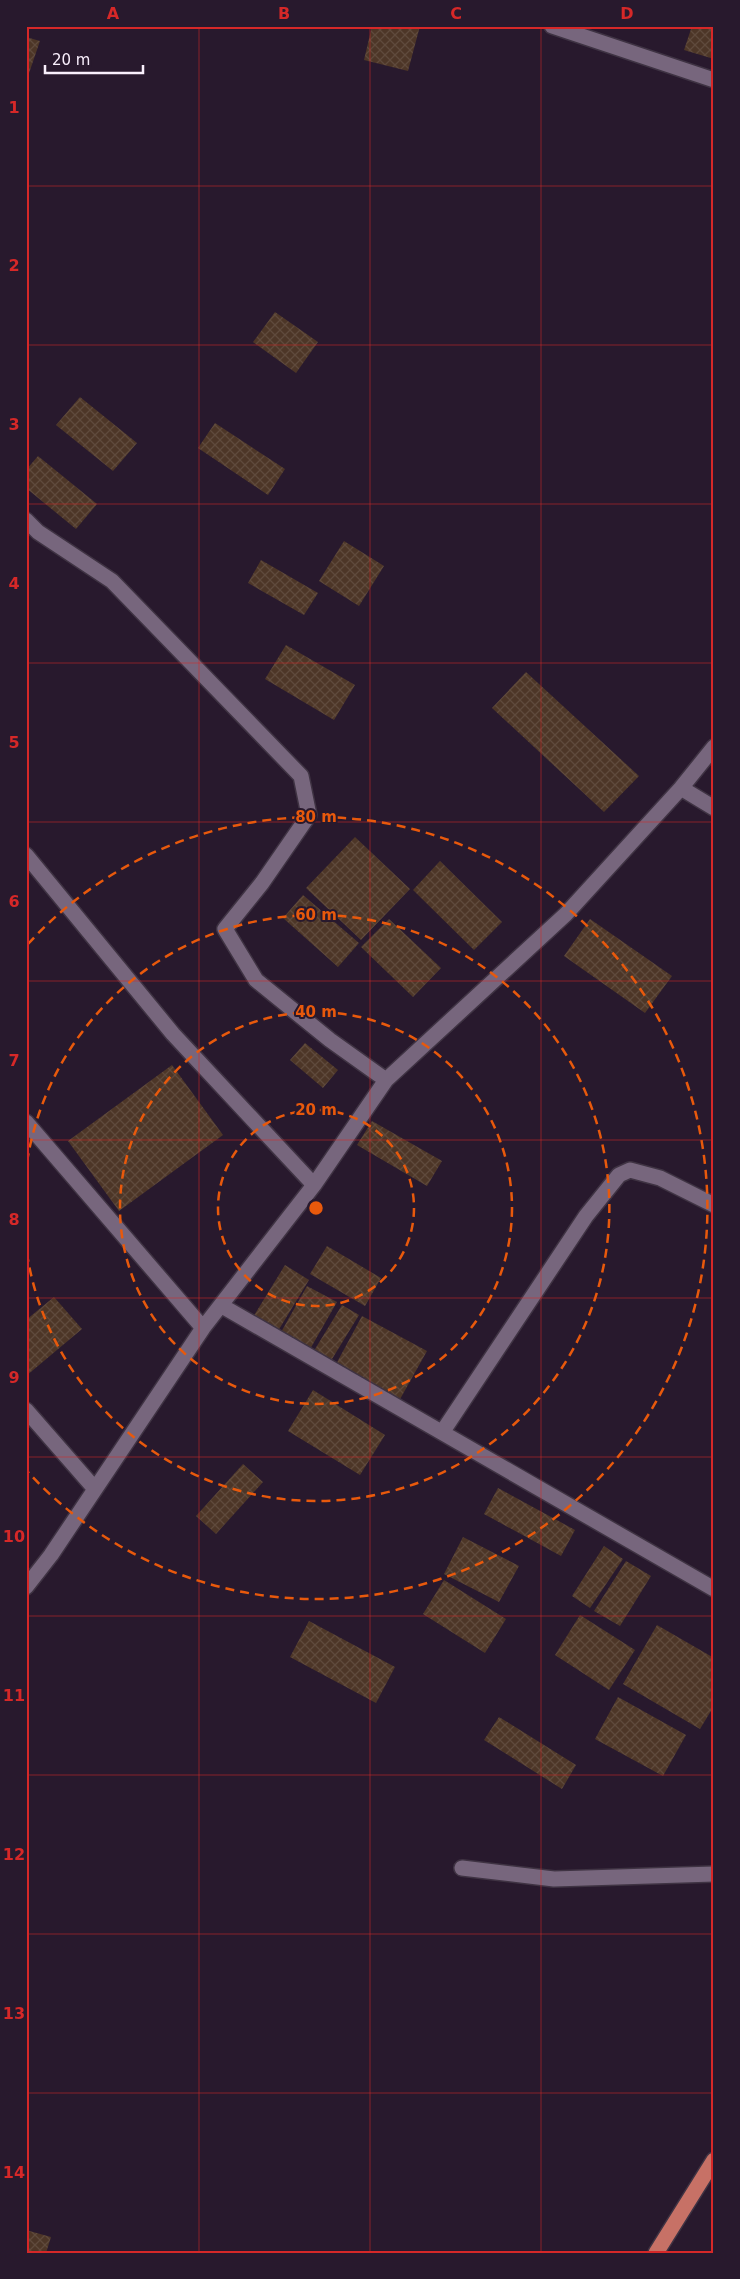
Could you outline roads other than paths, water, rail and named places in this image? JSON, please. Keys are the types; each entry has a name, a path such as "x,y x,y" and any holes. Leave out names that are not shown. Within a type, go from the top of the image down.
{"main road":[{"path":"656,2253 714,2160"}],"street":[{"path":"552,26 714,80"},
{"path":"26,520 38,532 112,581 301,776 310,815 262,883 225,929 256,980 330,1040 386,1080"},
{"path":"26,1587 95,1489 203,1328 222,1306 314,1185 386,1080 566,914 681,788 714,747"},
{"path":"681,788 714,808"},
{"path":"26,855 173,1034 314,1185"},
{"path":"26,1122 203,1328"},
{"path":"443,1431 586,1216 619,1175 630,1170 660,1178 714,1205"},
{"path":"222,1306 443,1431 714,1589"},
{"path":"26,1410 95,1489"},
{"path":"462,1868 554,1879 714,1874"}]}
